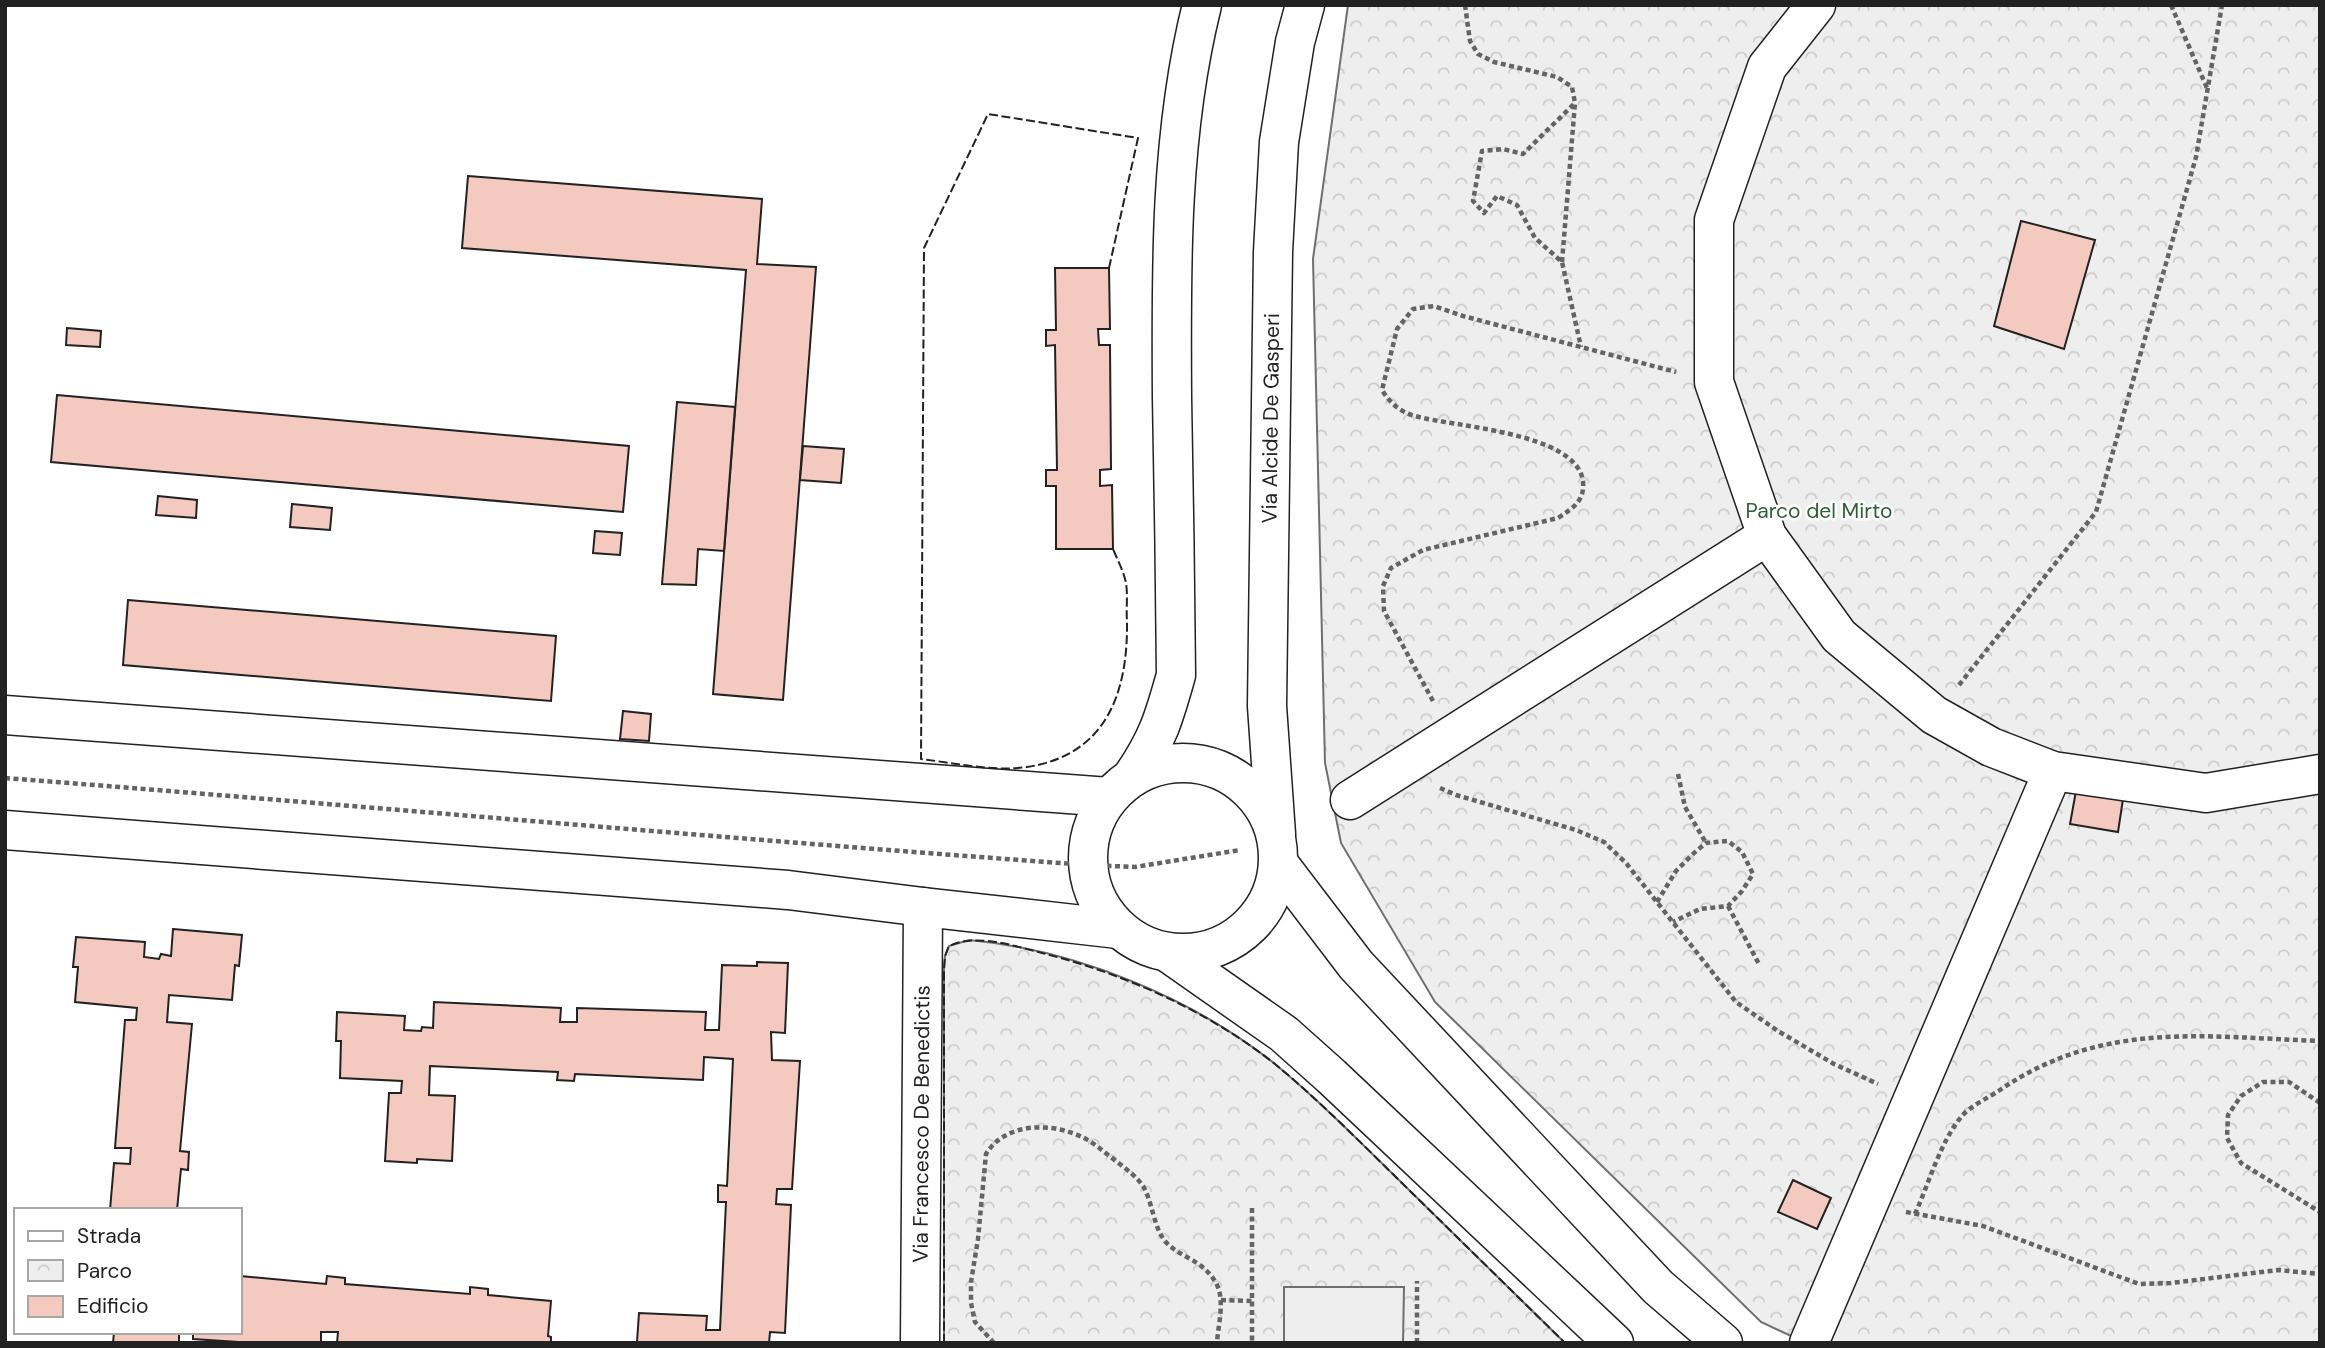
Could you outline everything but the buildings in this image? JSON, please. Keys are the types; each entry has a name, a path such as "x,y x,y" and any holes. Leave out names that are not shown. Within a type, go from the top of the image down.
{"street":[{"path":"1202,5 1189,57 1177,151 1174,214 1171,317 1176,675 1163,724 1151,749 1094,822 1087,852 1090,882 1102,910 1118,929 1148,948 1177,954 1208,951 1235,939 1257,919 1272,893 1277,847"},
{"name":"Via Alcide De Gasperi","path":"1277,847 1268,706 1273,252 1279,142 1304,5"},
{"path":"1816,5 1767,67 1714,220 1714,382 1767,536 1839,636 1934,715 1992,747 2053,771 2206,793 2320,774"},
{"path":"1350,800 1767,536"},
{"path":"5,715 1121,787 1160,766 1189,763 1219,769 1244,785 1264,807 1277,847 1356,965 1658,1287 1723,1343"},
{"path":"1809,1343 2053,771"},
{"path":"5,830 788,890 1118,929"},
{"name":"Via Francesco De Benedictis","path":"920,1343 923,907"},
{"path":"1167,952 1284,1034 1342,1085 1614,1343"}],"path":[{"path":"1465,5 1470,40 1478,54 1494,62 1557,77 1572,87 1575,103 1562,261 1581,347"},
{"path":"2171,5 2207,89"},
{"path":"1934,715 2096,512 2196,157 2221,5"},
{"path":"1562,261 1535,239 1517,205 1497,196 1485,213 1473,201 1482,151 1503,149 1523,154 1575,103"},
{"path":"1452,735 1384,611 1383,586 1391,568 1423,550 1558,517 1578,506 1584,488 1581,471 1562,453 1541,442 1412,415 1390,403 1382,390 1397,329 1413,309 1434,306 1714,382"},
{"path":"1398,769 1456,795 1576,830 1604,842 1626,863 1736,1002 1834,1064 1912,1100"},
{"path":"1678,774 1685,807 1706,844"},
{"path":"5,778 436,811 758,841 1135,867 1277,847"},
{"path":"1657,901 1676,871 1706,844 1728,841 1742,852 1753,874 1728,906 1700,909 1673,922"},
{"path":"1728,906 1760,966"},
{"path":"1915,1214 1946,1139 1962,1115 2036,1068 2119,1041 2165,1035 2320,1041"},
{"path":"2320,1103 2289,1082 2263,1082 2241,1096 2228,1115 2227,1138 2241,1163 2320,1212"},
{"path":"994,1343 975,1322 971,1303 971,1282 986,1154 992,1143 1019,1128 1039,1127 1069,1132 1087,1139 1144,1187 1165,1241 1199,1262 1217,1285 1221,1300 1217,1343"},
{"path":"1868,1205 1983,1226 2139,1284 2171,1283 2278,1270 2320,1274"},
{"path":"1252,1208 1252,1343"},
{"path":"1417,1343 1418,1281"},
{"path":"1221,1300 1252,1301"}],"green space":[{"name":"Parco del Mirto","path":"1348,5 2320,5 2320,1343 1806,1343 1761,1322 1435,1002 1341,843 1325,763 1313,259"},
{"path":"969,940 1009,945 1091,966 1169,998 1242,1040 1275,1064 1325,1109 1565,1343 944,1343 944,969 949,946"},
{"path":"1284,1287 1404,1287 1403,1343 1284,1343"}],"fence":[{"path":"1109,268 1138,138 988,114 924,248 921,759 987,768 1027,767 1054,760 1077,749 1094,734 1117,695 1126,647 1126,583 1113,549"},
{"path":"944,1343 944,969 949,946 971,941 1008,944 1135,983 1194,1011 1249,1045 1275,1064 1325,1109 1565,1343"}]}
